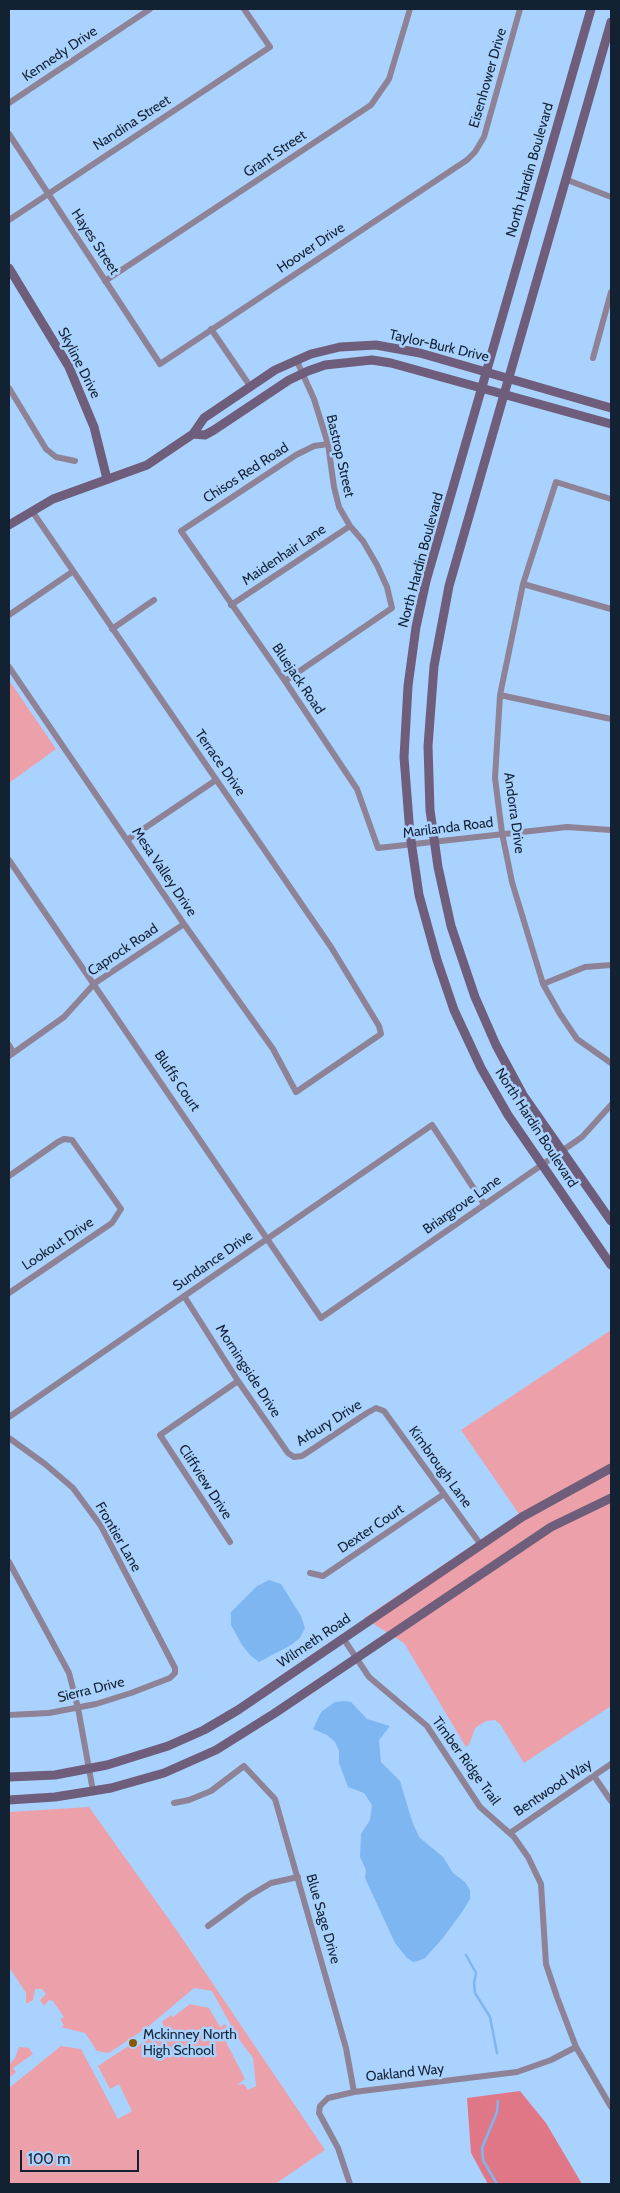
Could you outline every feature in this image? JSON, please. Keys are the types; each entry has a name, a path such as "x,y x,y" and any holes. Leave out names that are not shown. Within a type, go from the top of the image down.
{"main road":[{"name":"North Hardin Boulevard","path":"591,9 426,581 416,627 408,686 405,734 405,783 411,846 429,934 454,1010 491,1087 611,1265"},
{"name":"North Hardin Boulevard","path":"611,22 449,586 437,643 431,685 428,746 434,843 450,926 475,997 515,1081 561,1151 611,1221"},
{"name":"Skyline Drive","path":"9,268 69,367 94,427 107,479"},
{"name":"Taylor-Burk Drive","path":"9,526 53,499 146,465 193,434 204,418 250,386 296,360 340,347 376,345 420,353 488,371 611,408"},
{"name":"Taylor-Burk Drive","path":"193,434 205,435 289,380 302,374 325,365 372,360 391,363 611,424"},
{"name":"Wilmeth Road","path":"9,1777 55,1775 89,1769 148,1754 204,1730 238,1710 547,1501 611,1468"},
{"path":"9,1800 36,1799 93,1791 164,1773 216,1750 275,1714 551,1527 611,1498"}],"street":[{"name":"Kennedy Drive","path":"9,103 150,9"},
{"name":"Nandina Street","path":"9,220 270,47 244,9"},
{"name":"Grant Street","path":"105,281 370,105 382,91 391,73 410,9"},
{"name":"Eisenhower Drive","path":"475,152 484,137 520,9"},
{"name":"Hayes Street","path":"9,134 160,364"},
{"name":"Hoover Drive","path":"160,364 467,160 475,152"},
{"path":"565,180 611,197"},
{"path":"593,358 611,292"},
{"path":"211,330 250,386"},
{"name":"Bastrop Street","path":"285,681 392,608 387,587 377,565 364,541 350,526 339,507 334,488 328,444 314,399 296,360"},
{"path":"9,388 46,449 56,457 75,461"},
{"name":"Chisos Red Road","path":"181,531 296,454 314,446 328,444"},
{"name":"Andorra Drive","path":"611,499 556,482 523,584 500,695 495,778 502,834 512,882 543,984 577,1039 611,1063"},
{"name":"Terrace Drive","path":"32,511 72,572 331,947 379,1026 381,1034 296,1092"},
{"name":"Maidenhair Lane","path":"231,605 350,526"},
{"name":"Bluejack Road","path":"181,531 285,681 356,789 378,848"},
{"path":"9,615 72,572"},
{"path":"523,584 611,609"},
{"path":"112,629 154,600"},
{"name":"Mesa Valley Drive","path":"9,667 184,924 273,1049 296,1092"},
{"path":"500,695 611,719"},
{"path":"127,840 216,780"},
{"name":"Marilanda Road","path":"378,848 411,846 567,827 611,830"},
{"name":"Bluffs Court","path":"9,860 95,983 321,1318"},
{"name":"Caprock Road","path":"11,1054 64,1017 95,983 184,924"},
{"path":"543,984 585,967 611,965"},
{"path":"9,1045 11,1054"},
{"name":"Briargrove Lane","path":"321,1318 582,1137 611,1105"},
{"name":"Sundance Drive","path":"9,1418 432,1126 484,1204"},
{"name":"Lookout Drive","path":"9,1176 64,1139 72,1140 121,1209 120,1214 112,1223 9,1292"},
{"name":"Morningside Drive","path":"184,1296 238,1381 288,1453 294,1457"},
{"name":"Cliffview Drive","path":"230,1542 160,1435 238,1381"},
{"name":"Arbury Drive","path":"294,1457 302,1456 376,1408"},
{"name":"Kimbrough Lane","path":"376,1408 384,1411 481,1545"},
{"name":"Frontier Lane","path":"9,1438 45,1464 73,1488 100,1526 175,1668 175,1673"},
{"name":"Dexter Court","path":"310,1574 323,1576 444,1494"},
{"path":"9,1562 65,1665 78,1708 93,1791"},
{"name":"Timber Ridge Trail","path":"343,1638 369,1677 427,1726 480,1807 510,1833 528,1858 541,1884 546,1964 576,2047 611,2107"},
{"name":"Sierra Drive","path":"9,1715 49,1713 78,1708 125,1695 170,1678 175,1673"},
{"name":"Bentwood Way","path":"510,1833 611,1764"},
{"name":"Blue Sage Drive","path":"174,1803 189,1800 211,1791 244,1766 275,1799 346,2048 354,2092"},
{"path":"594,1776 611,1801"},
{"path":"208,1926 249,1896 271,1884 298,1876"},
{"name":"Oakland Way","path":"350,2184 338,2148 318,2110 328,2098 354,2092 517,2072 551,2060 576,2047"}],"shaded area":[{"path":"9,680 56,749 9,783"},
{"path":"611,1330 611,1706 524,1763 500,1724 495,1720 486,1721 475,1728 469,1745 466,1747 404,1643 364,1618 519,1514 461,1430"},
{"name":"Mckinney North High School","path":"89,1807 180,1935 325,2150 275,2184 9,2184 9,2088 61,2046 81,2049 118,2119 132,2111 119,2084 110,2089 98,2066 133,2043 137,2047 164,2026 162,2022 171,2015 173,2017 190,2004 209,2008 220,2027 225,2024 230,2035 224,2038 245,2079 237,2085 244,2084 248,2090 256,2086 253,2058 238,2038 212,1991 194,1988 149,2026 109,2053 97,2051 85,2033 61,2027 64,2025 60,2019 64,2017 53,2001 49,2000 44,2006 40,2000 46,1994 42,1989 35,1989 33,2000 26,2004 26,1993 9,1967 9,1812"},
{"path":"19,2047 29,2048 33,2054 13,2068 16,2072 9,2078 9,2065 15,2058"},
{"path":"520,2091 546,2123 582,2184 488,2184 471,2153 467,2098"}],"water":[{"path":"269,1580 281,1584 301,1616 305,1628 300,1638 291,1645 259,1662 242,1645 231,1625 231,1612 257,1586"},
{"path":"335,1702 351,1702 367,1719 390,1726 379,1740 381,1762 400,1781 419,1837 443,1857 453,1873 465,1882 470,1890 470,1899 443,1938 425,1958 418,1961 413,1962 407,1958 395,1943 365,1878 366,1870 360,1857 361,1834 370,1820 372,1805 364,1793 348,1787 339,1763 339,1751 335,1742 327,1735 313,1729 321,1712"}],"waterway":[{"path":"466,1955 476,1973 475,1993 490,2017 497,2053"},
{"path":"497,2184 483,2160 482,2148 497,2112 498,2101"}],"place":[{"name":"Mckinney North High School","path":"133,2043"}]}
